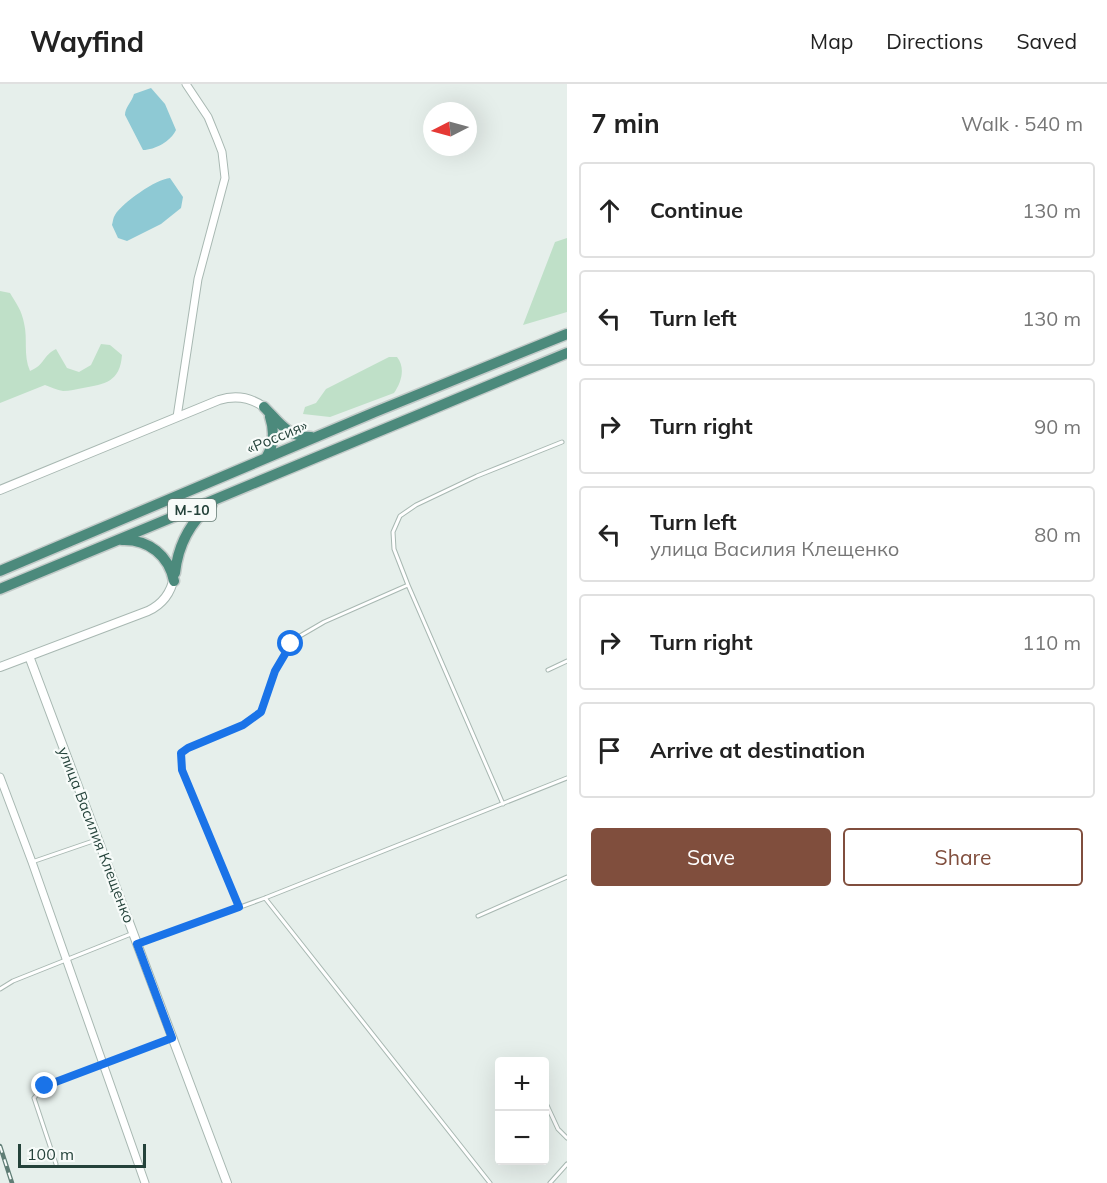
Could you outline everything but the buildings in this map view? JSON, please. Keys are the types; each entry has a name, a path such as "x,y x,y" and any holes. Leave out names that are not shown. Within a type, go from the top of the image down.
{"highway":[{"name":"«Россия»","path":"0,571 315,437 567,334"},
{"name":"М-10","path":"0,589 567,353"},
{"path":"264,407 281,426 290,432 304,437 315,437"},
{"path":"264,407 271,419 273,432 272,446 266,458"},
{"path":"174,577 180,550 189,529 204,511 223,497"},
{"path":"110,542 130,540 149,545 161,555 174,577"}],"street":[{"path":"177,417 198,279 225,178 220,145 208,117 186,84"},
{"path":"0,490 219,400 245,398 264,407"},
{"path":"0,667 148,611 164,599 174,577"},
{"name":"улица Василия Клещенко","path":"29,656 226,1183"},
{"path":"0,777 145,1183"}],"lane":[{"path":"503,804 408,585 394,549 393,532 400,516 416,505 477,476 562,442"},
{"path":"239,907 182,770 181,753 243,725 261,712 275,671 291,644 300,636 324,622 408,585"},
{"path":"548,670 567,661"},
{"path":"137,944 265,898 567,778"},
{"path":"32,862 98,840"},
{"path":"478,916 567,877"},
{"path":"265,898 490,1183"},
{"path":"0,989 13,981 133,934"},
{"path":"56,1164 34,1098 45,1086 172,1038"},
{"path":"549,1110 558,1129 567,1138"},
{"path":"550,1183 567,1164"}],"green space":[{"path":"567,238 567,312 523,325 555,242"},
{"path":"0,291 10,293 22,315 30,371 39,366 56,349 67,368 79,372 91,365 101,344 110,345 122,355 121,364 115,376 98,385 68,391 45,385 0,403"},
{"path":"389,357 397,357 402,371 399,385 394,393 330,417 303,414 305,407 316,403 326,389"}],"water":[{"path":"151,88 165,104 176,130 162,144 143,150 125,112 134,94"},
{"path":"170,178 183,197 181,208 161,224 127,241 118,238 112,225 114,216 119,210 148,187"}],"railway":[{"path":"0,1146 12,1183"}],"route":[{"path":"45,1086 172,1038 137,944 239,907 182,770 181,753 243,725 261,712 275,671 291,644"}]}
